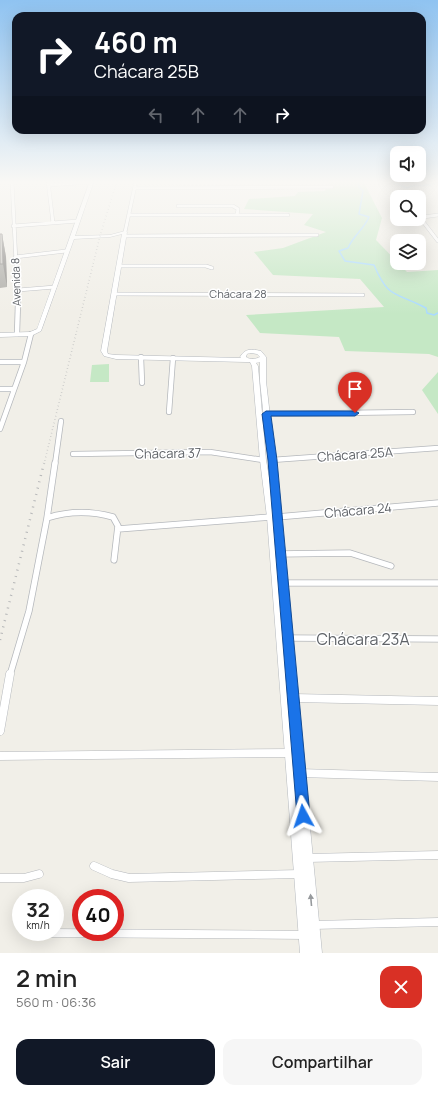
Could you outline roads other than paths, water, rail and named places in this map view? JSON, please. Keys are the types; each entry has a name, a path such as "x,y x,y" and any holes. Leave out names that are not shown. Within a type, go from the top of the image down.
{"street":[{"path":"14,228 42,225"},
{"path":"0,334 31,334 38,331 76,225"},
{"path":"126,225 104,352 111,356 141,358 249,361 263,358"},
{"path":"425,225 438,241"},
{"name":"Avenida 8","path":"14,228 18,290 17,334"},
{"path":"71,238 124,235 317,235"},
{"path":"15,257 66,251"},
{"path":"119,266 206,266 212,268"},
{"path":"18,290 55,287"},
{"name":"Chácara 28","path":"114,294 363,294"},
{"path":"0,429 2,417 24,362 31,334"},
{"path":"219,359 249,351 259,352 263,358 268,460"},
{"path":"245,353 243,357 255,366 274,517 290,753 306,953"},
{"path":"141,358 142,383"},
{"path":"169,412 173,358"},
{"path":"0,362 24,362"},
{"path":"0,389 14,389"},
{"path":"266,414 413,412"},
{"path":"0,731 9,677 29,611 47,518 61,421"},
{"name":"Chácara 25A","path":"268,460 438,448"},
{"name":"Chácara 37","path":"73,454 210,452 268,460"},
{"name":"Chácara 24","path":"118,529 438,503"},
{"path":"47,518 65,514 102,515 115,519 118,529 114,560"},
{"path":"277,554 350,553 391,566"},
{"path":"277,554 283,583 316,953"},
{"path":"283,583 438,583"},
{"name":"Chácara 23A","path":"288,638 438,639"},
{"path":"294,698 438,701"},
{"path":"0,756 290,753"},
{"path":"299,773 438,777"},
{"path":"308,858 438,855"},
{"path":"94,866 112,874 129,878 300,874"},
{"path":"0,878 24,878 40,874"},
{"path":"313,925 438,922"},
{"path":"64,933 305,935"}],"waterway":[{"path":"364,225 348,248 339,251 345,261 374,265 383,283 393,293 426,308 427,313 434,315 438,313"}],"railway":[{"path":"44,464 103,225"},
{"path":"0,640 44,463"}]}
